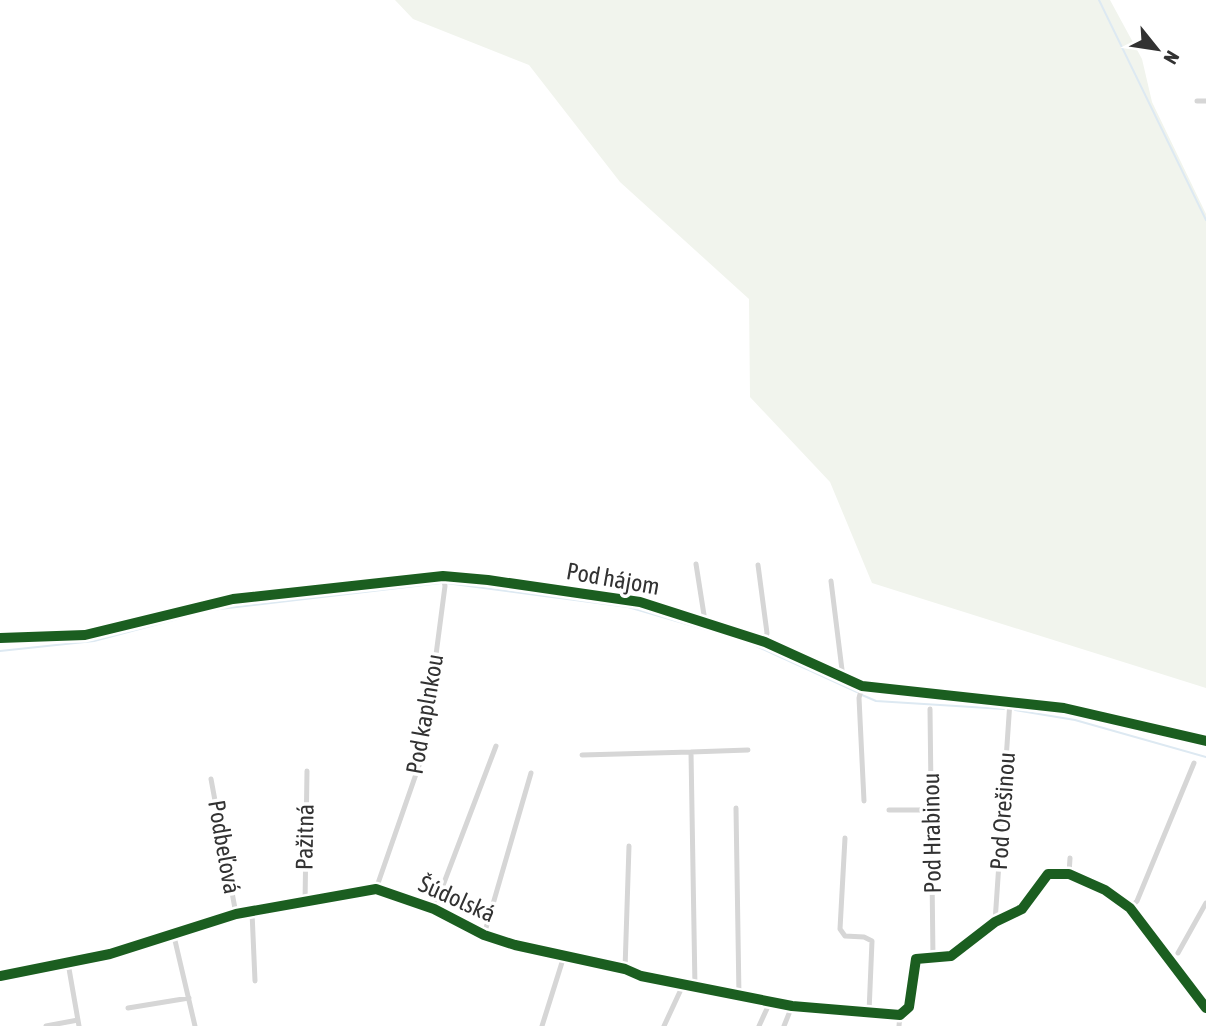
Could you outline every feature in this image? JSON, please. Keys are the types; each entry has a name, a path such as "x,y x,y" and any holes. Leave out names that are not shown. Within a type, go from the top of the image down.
{"street":[{"path":"1196,101 1206,101"},
{"path":"696,564 704,615 702,621"},
{"path":"758,565 767,633 765,642"},
{"name":"Pod hájom","path":"0,638 85,635 233,598 444,580 488,580 640,602 765,642 843,678 861,692 1010,701 1064,708 1206,741"},
{"name":"Pod kaplnkou","path":"376,889 422,754 444,580"},
{"path":"831,581 843,678"},
{"path":"861,692 864,802"},
{"name":"Pod Orešinou","path":"995,922 1010,701"},
{"name":"Pod Hrabinou","path":"930,709 933,957"},
{"name":"Šúdolská","path":"434,909 496,746"},
{"path":"582,755 748,750"},
{"path":"691,752 695,988"},
{"path":"1130,908 1137,901 1194,763"},
{"name":"Pažitná","path":"305,902 307,771"},
{"path":"484,935 531,773"},
{"name":"Podbeľová","path":"211,779 236,915"},
{"path":"736,808 738,997"},
{"path":"890,810 931,810"},
{"path":"845,838 840,929 845,936 864,937 872,942 869,1012"},
{"path":"625,968 629,846"},
{"path":"1069,874 1070,858"},
{"path":"899,1026 900,1015 909,1007 916,959 951,956 995,922 1022,909 1048,874 1069,874 1105,890 1130,908 1206,1007"},
{"name":"Šúdolská","path":"0,976 110,954 173,932 236,915 376,889 434,909 484,935 564,956 625,968 641,976 792,1006 900,1015"},
{"path":"1178,953 1206,903"},
{"path":"252,912 255,981"},
{"path":"173,932 195,1026"},
{"path":"542,1026 564,956"},
{"path":"46,1026 79,1023 68,963"},
{"path":"664,1026 683,985"},
{"path":"128,1009 189,999"},
{"path":"759,1026 769,1002"},
{"path":"783,1026 792,1006"}],"shaded area":[{"path":"395,0 1110,0 1142,59 1152,102 1206,214 1206,688 872,583 830,482 750,397 749,299 620,182 529,65 413,19"}],"waterway":[{"path":"1099,0 1206,220"},
{"path":"0,651 94,641 211,610 441,583"},
{"path":"446,583 628,607 745,641 857,692"},
{"path":"862,695 876,701 1004,709"},
{"path":"1015,710 1075,720 1206,757"}],"cycle path":[{"path":"0,638 85,635 233,599 443,576 640,602 765,642 862,686 1064,708 1206,741"},
{"path":"900,1015 909,1007 916,959 951,956 995,922 1022,909 1048,874 1069,874 1105,890 1130,908 1206,1008"},
{"path":"0,976 110,954 236,914 376,889 434,909 484,935 515,945 625,969 641,976 792,1006 900,1015"}]}
